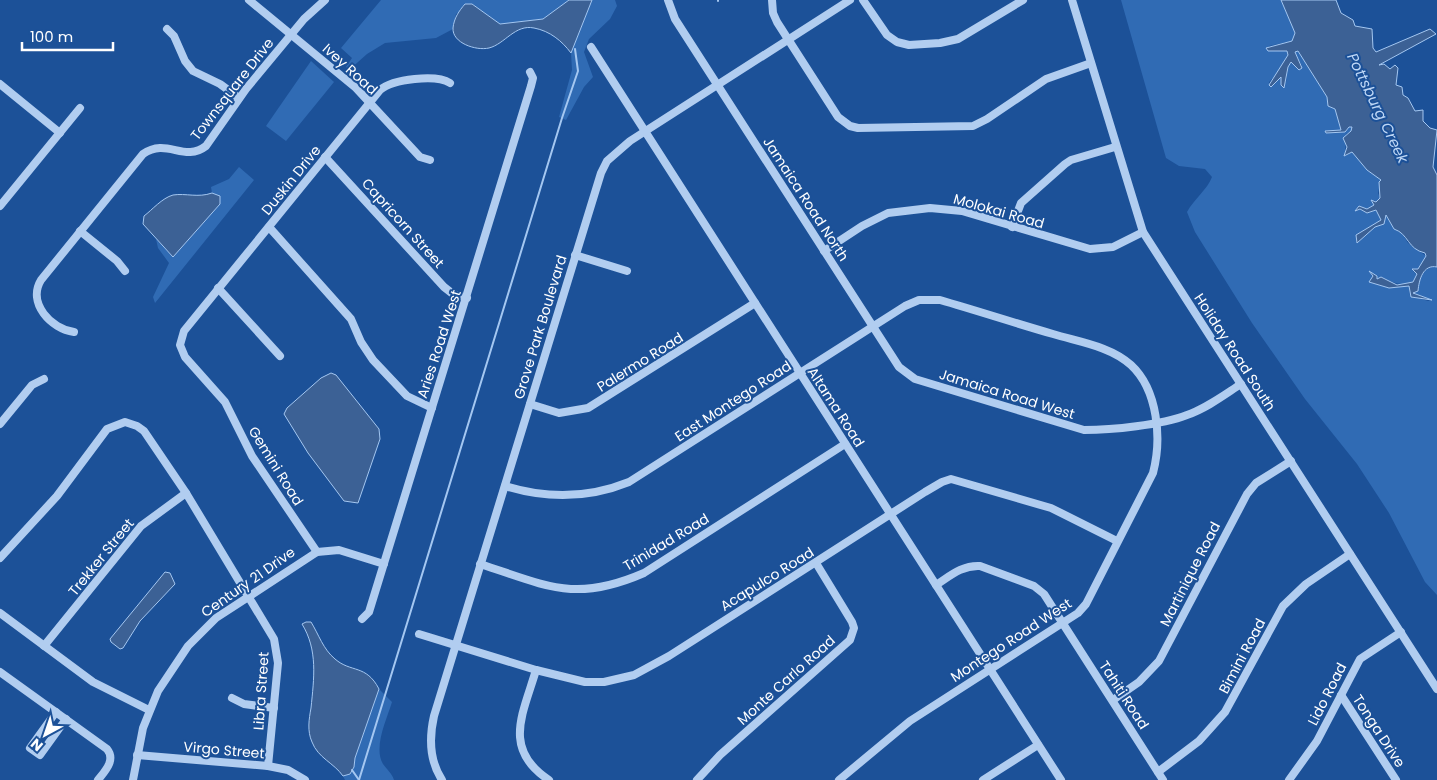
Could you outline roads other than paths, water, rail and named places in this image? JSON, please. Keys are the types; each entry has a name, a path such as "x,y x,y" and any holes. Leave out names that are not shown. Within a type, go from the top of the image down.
{"street":[{"name":"Ivey Road","path":"249,0 356,88 420,157 430,160"},
{"name":"Townsquare Drive","path":"74,332 66,330 39,307 36,295 41,280 143,154 162,146 188,153 200,151 216,134 239,98 291,34 324,0"},
{"name":"Jamaica Road North","path":"668,0 675,19 873,326"},
{"path":"772,0 773,13 788,40 838,117 850,126 858,128 973,126 987,119 1046,79 1090,63"},
{"name":"Grove Park Boulevard","path":"442,780 432,758 431,728 600,173 618,151 645,132 850,0"},
{"path":"863,0 886,35 897,42 909,45 940,43 958,39 1023,0"},
{"name":"Holiday Road South","path":"1072,0 1115,147 1143,232 1437,689"},
{"path":"167,29 174,36 185,61 193,71 220,84 239,98"},
{"name":"Altama Road","path":"591,47 1061,780"},
{"name":"Aries Road West","path":"362,619 370,612 467,298 532,86 533,78 530,72"},
{"name":"Duskin Drive","path":"180,345 184,331 218,288 370,102 387,84 397,81 439,78 450,83"},
{"path":"0,84 60,134"},
{"path":"0,206 80,108"},
{"path":"1012,226 1021,203 1065,164 1071,160 1115,147"},
{"name":"Capricorn Street","path":"325,157 444,287 453,294 467,298"},
{"name":"Molokai Road","path":"824,251 875,219 888,213 913,209 930,208 962,212 1090,249 1114,247 1143,232"},
{"path":"269,227 351,319 373,360 407,396 432,408"},
{"path":"80,231 117,261 125,271"},
{"path":"575,255 627,271"},
{"path":"218,288 280,356"},
{"name":"East Montego Road","path":"505,486 548,496 579,495 613,488 644,474 873,326 908,304 919,300 935,299 1107,350 1124,359 1139,374 1148,390 1156,422"},
{"name":"Palermo Road","path":"530,404 559,412 588,408 755,303"},
{"name":"Jamaica Road West","path":"873,326 899,367 915,379 1084,430 1172,420 1201,409 1241,384"},
{"name":"Gemini Road","path":"180,345 185,357 225,402 252,456 317,552"},
{"path":"0,424 32,385 44,379"},
{"name":"Montego Road West","path":"839,780 910,721 1063,623 1086,604 1153,473 1157,451 1156,422"},
{"name":"Libra Street","path":"0,558 57,496 104,432 117,424 131,424 144,432 186,493 271,631 277,649 274,708 268,766"},
{"name":"Trinidad Road","path":"480,564 555,588 586,590 616,585 644,573 845,444"},
{"name":"Martinique Road","path":"1113,700 1139,682 1159,661 1247,494 1256,484 1291,462"},
{"name":"Acapulco Road","path":"419,634 536,670 585,682 604,682 634,675 669,656 942,482 951,479 1050,508 1117,541"},
{"name":"Trekker Street","path":"44,646 142,526 186,493"},
{"name":"Century 21 Drive","path":"133,780 137,755 149,710 167,676 188,646 216,618 317,552 339,550 384,564"},
{"name":"Bimini Road","path":"1158,772 1199,741 1225,712 1283,606 1306,584 1350,554"},
{"name":"Monte Carlo Road","path":"697,780 720,755 850,640 854,628 852,622 816,563"},
{"name":"Tahiti Road","path":"936,585 964,567 980,566 1040,589 1163,780"},
{"path":"0,613 107,690 149,710"},
{"name":"Lido Road","path":"1289,780 1317,740 1360,658 1400,632"},
{"path":"536,670 520,722 519,737 524,756 529,763 549,780"},
{"path":"0,672 110,753 108,766 98,780"},
{"name":"Tonga Drive","path":"1341,695 1396,780"},
{"path":"232,698 244,704 274,708"},
{"path":"56,712 30,748 40,755 66,720"},
{"path":"983,780 1038,745"},
{"name":"Virgo Street","path":"137,755 268,766 288,770 306,780"}],"water":[{"path":"569,0 592,0 571,53 555,37 545,31 534,28 521,29 495,46 484,49 466,45 456,38 454,33 453,28 456,18 465,4 472,4 500,24 543,19"},
{"name":"Pottsburg Creek","path":"1281,0 1336,0 1341,13 1353,20 1355,26 1372,29 1373,48 1376,52 1430,29 1436,34 1379,65 1384,64 1390,69 1395,65 1398,68 1396,85 1402,87 1403,95 1408,98 1415,111 1423,110 1423,121 1430,128 1437,130 1433,167 1437,175 1437,267 1425,270 1419,282 1418,291 1413,293 1432,300 1411,297 1409,286 1389,288 1369,282 1373,276 1369,271 1377,276 1377,279 1381,277 1397,285 1413,282 1417,274 1412,269 1418,269 1426,256 1425,253 1411,245 1403,234 1394,229 1386,215 1384,224 1375,227 1357,243 1356,235 1381,220 1376,210 1367,213 1360,209 1355,211 1359,206 1367,209 1374,205 1371,200 1376,202 1380,198 1379,182 1381,180 1367,170 1352,152 1344,156 1347,147 1343,138 1351,131 1352,127 1349,127 1345,132 1326,133 1325,131 1341,130 1335,109 1328,106 1327,97 1298,51 1295,52 1302,68 1299,70 1291,62 1288,67 1284,88 1281,85 1281,77 1271,87 1269,85 1288,55 1287,51 1268,51 1266,48 1292,41 1295,33"},
{"path":"212,193 220,196 220,204 173,257 143,224 144,216 161,201 173,195"},
{"path":"331,373 336,375 379,429 380,439 358,503 344,501 308,453 284,414 287,408 321,378"},
{"path":"165,572 170,573 175,584 140,621 123,648 120,649 110,639"},
{"path":"311,622 324,646 335,659 364,672 374,681 379,689 355,758 354,767 350,774 343,776 318,752 309,734 314,664 311,644 302,624"}],"waterway":[{"path":"359,780 578,71 575,49"},
{"path":"352,770 359,780"}]}
